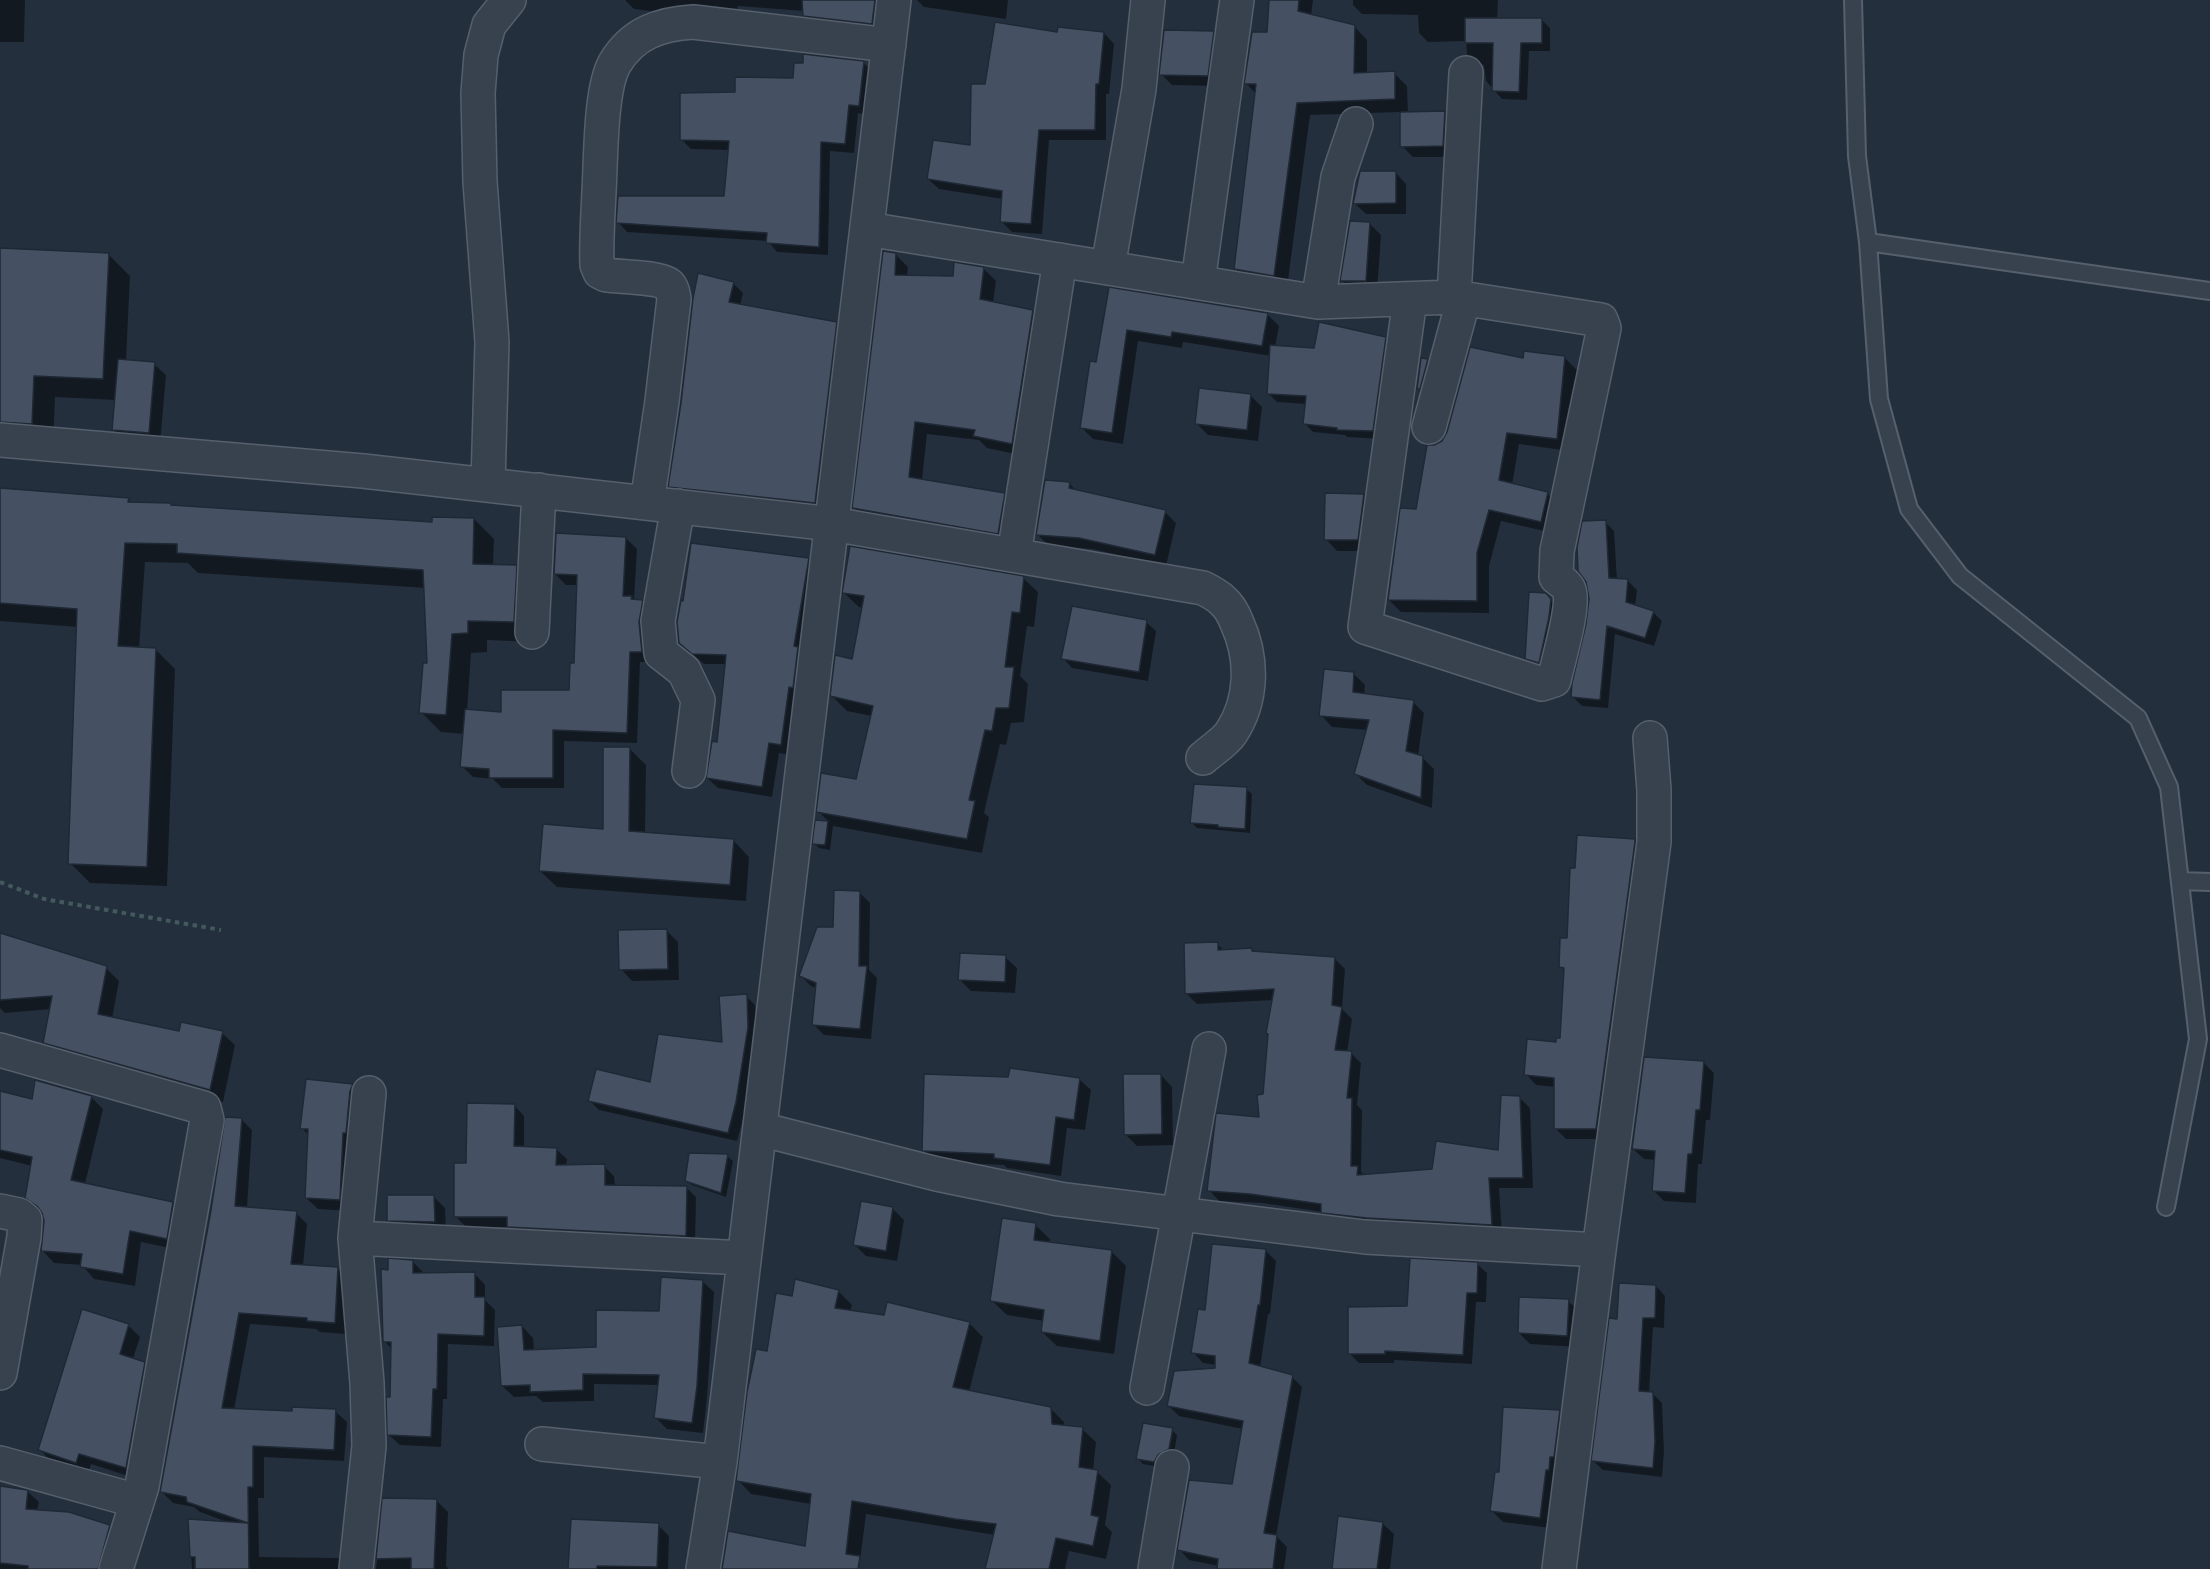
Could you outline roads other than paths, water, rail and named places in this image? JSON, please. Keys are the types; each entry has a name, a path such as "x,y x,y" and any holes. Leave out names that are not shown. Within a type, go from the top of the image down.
{"street":[{"path":"488,484 492,342 480,182 478,93 481,55 489,25 508,0"},
{"path":"702,1569 720,1462 894,0"},
{"path":"1108,267 1139,89 1148,0"},
{"path":"1198,282 1237,0"},
{"path":"647,503 674,299 673,290 668,284 606,275 600,272 597,265 602,140 608,79 615,63 643,34 670,24 693,22 889,45"},
{"path":"1429,427 1459,298 1466,73"},
{"path":"1318,302 1338,177 1356,124"},
{"path":"867,229 1318,302 1410,299 1459,298 1601,320 1603,324 1557,551 1556,577 1567,585 1570,592 1570,608 1554,680 1542,684 1365,627 1410,299"},
{"path":"1014,555 1060,260"},
{"path":"0,440 363,471 832,524 1203,588 1223,600 1233,614 1247,647 1249,667 1246,694 1230,735 1203,758"},
{"path":"532,633 538,490"},
{"path":"678,506 658,621 661,653 684,671 698,700 689,771"},
{"path":"1559,1569 1654,842 1654,790 1650,738"},
{"path":"1148,1388 1209,1049"},
{"path":"0,1050 204,1108 207,1120 139,1494 116,1569"},
{"path":"356,1569 369,1446 367,1383 355,1238 369,1093"},
{"path":"760,1129 937,1173 1059,1199 1365,1237 1599,1250"},
{"path":"0,1211 18,1215 25,1220 0,1373"},
{"path":"355,1238 744,1258"},
{"path":"542,1444 720,1462"},
{"path":"0,1463 130,1499 139,1494"},
{"path":"1155,1569 1172,1467"}],"lane":[{"path":"1853,0 1857,156 1868,242 1879,399 1909,508 1960,576 2138,718 2169,787 2198,1039 2166,1207"},
{"path":"1868,242 2210,291"},
{"path":"2181,881 2210,882"}]}
